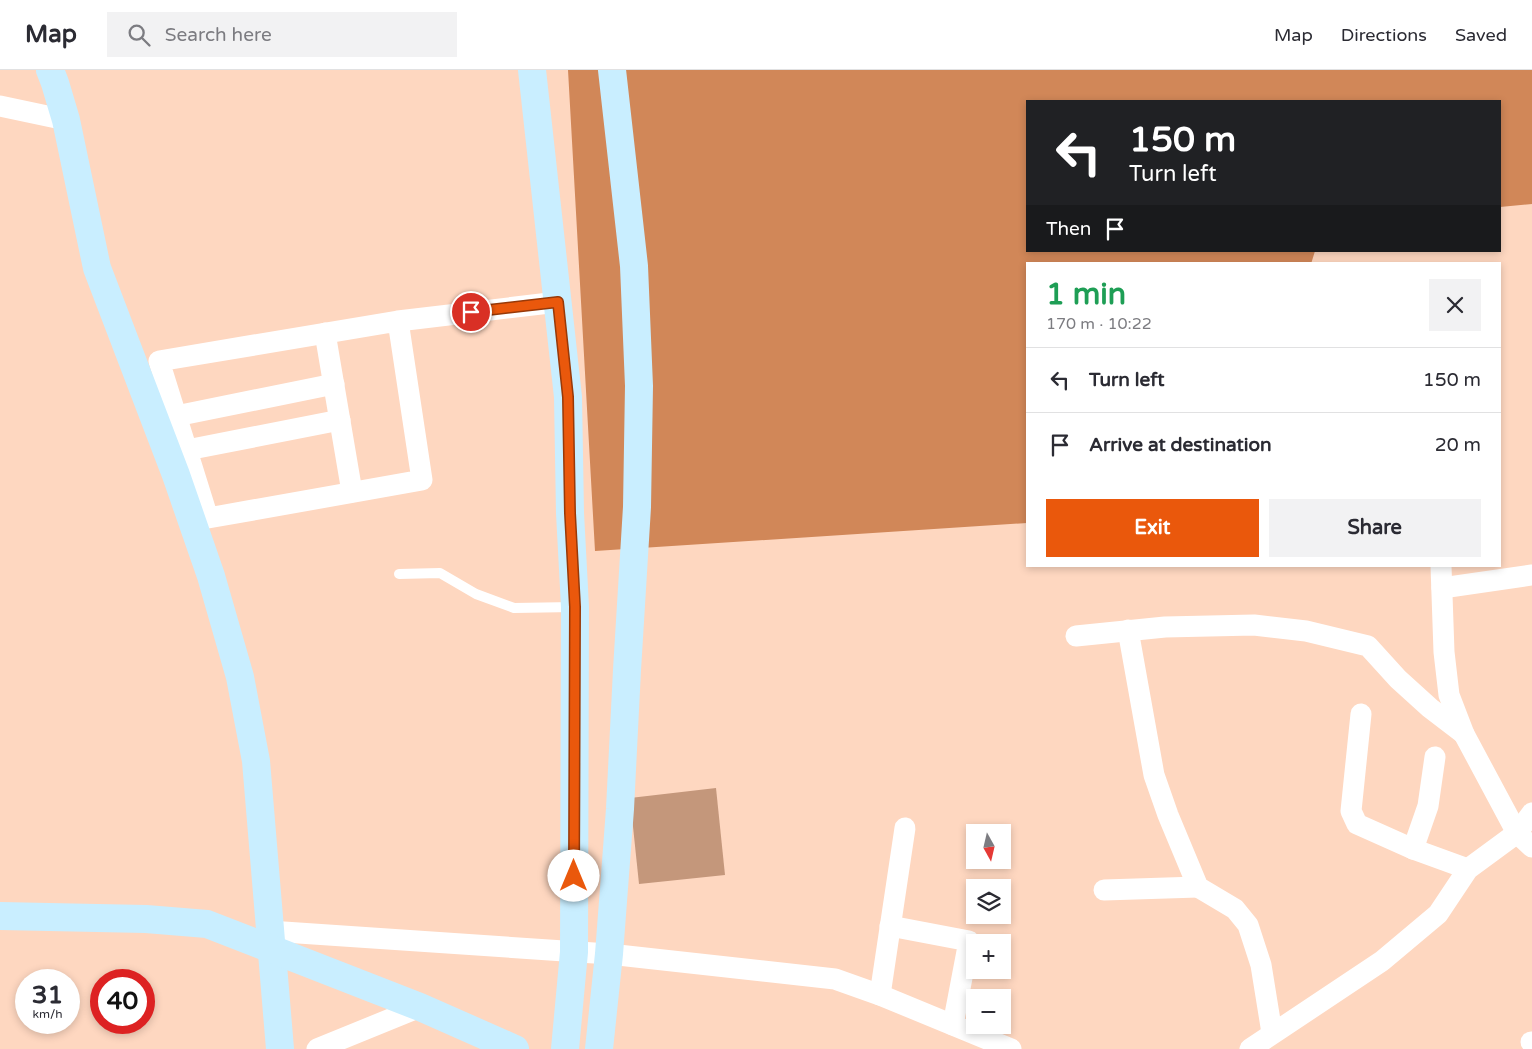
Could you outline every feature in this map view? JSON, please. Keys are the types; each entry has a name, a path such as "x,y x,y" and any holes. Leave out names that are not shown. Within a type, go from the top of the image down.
{"street":[{"path":"50,70 56,83 66,120 97,268 176,475 212,576 240,677 256,761 280,1049"},
{"path":"532,70 568,397 570,513 575,607 573,668 574,952 565,1049"},
{"path":"599,1049 609,954 620,809 626,670 637,507 639,386 634,266 612,70"},
{"path":"0,106 66,120"},
{"path":"398,321 422,480 208,518 159,361 398,321 558,302"},
{"path":"325,333 352,492"},
{"path":"176,416 334,384"},
{"path":"187,450 340,420"},
{"path":"1440,567 1444,652 1449,695 1464,734 1525,840"},
{"path":"1442,588 1532,575"},
{"path":"1076,636 1166,627 1254,625 1306,631 1368,646 1398,679 1430,708 1464,734"},
{"path":"1128,630 1154,775 1168,815 1198,887"},
{"path":"1361,714 1351,811 1357,824 1413,849 1468,869"},
{"path":"1413,849 1428,806 1435,757"},
{"path":"1250,1049 1382,961 1431,920 1438,914 1468,869 1525,840 1532,813"},
{"path":"880,995 905,828"},
{"path":"1104,890 1198,887 1235,908 1248,925 1261,965 1272,1033"},
{"path":"0,916 146,919 207,924 270,940 515,1049"},
{"path":"890,926 969,941 953,1025"},
{"path":"270,940 609,954 834,979 880,995 1011,1049"},
{"path":"317,1049 420,1007"}],"lane":[{"path":"399,574 440,573 476,594 514,608 575,607"}],"shaded area":[{"path":"568,70 1532,70 1532,204 1501,207 1501,100 1026,100 1026,252 1315,252 1312,262 1026,262 1026,523 595,551"}],"building":[{"path":"716,788 725,875 639,884 630,798"}],"route":[{"path":"471,312 558,302 568,397 570,513 575,607 573,668 574,876"}]}
